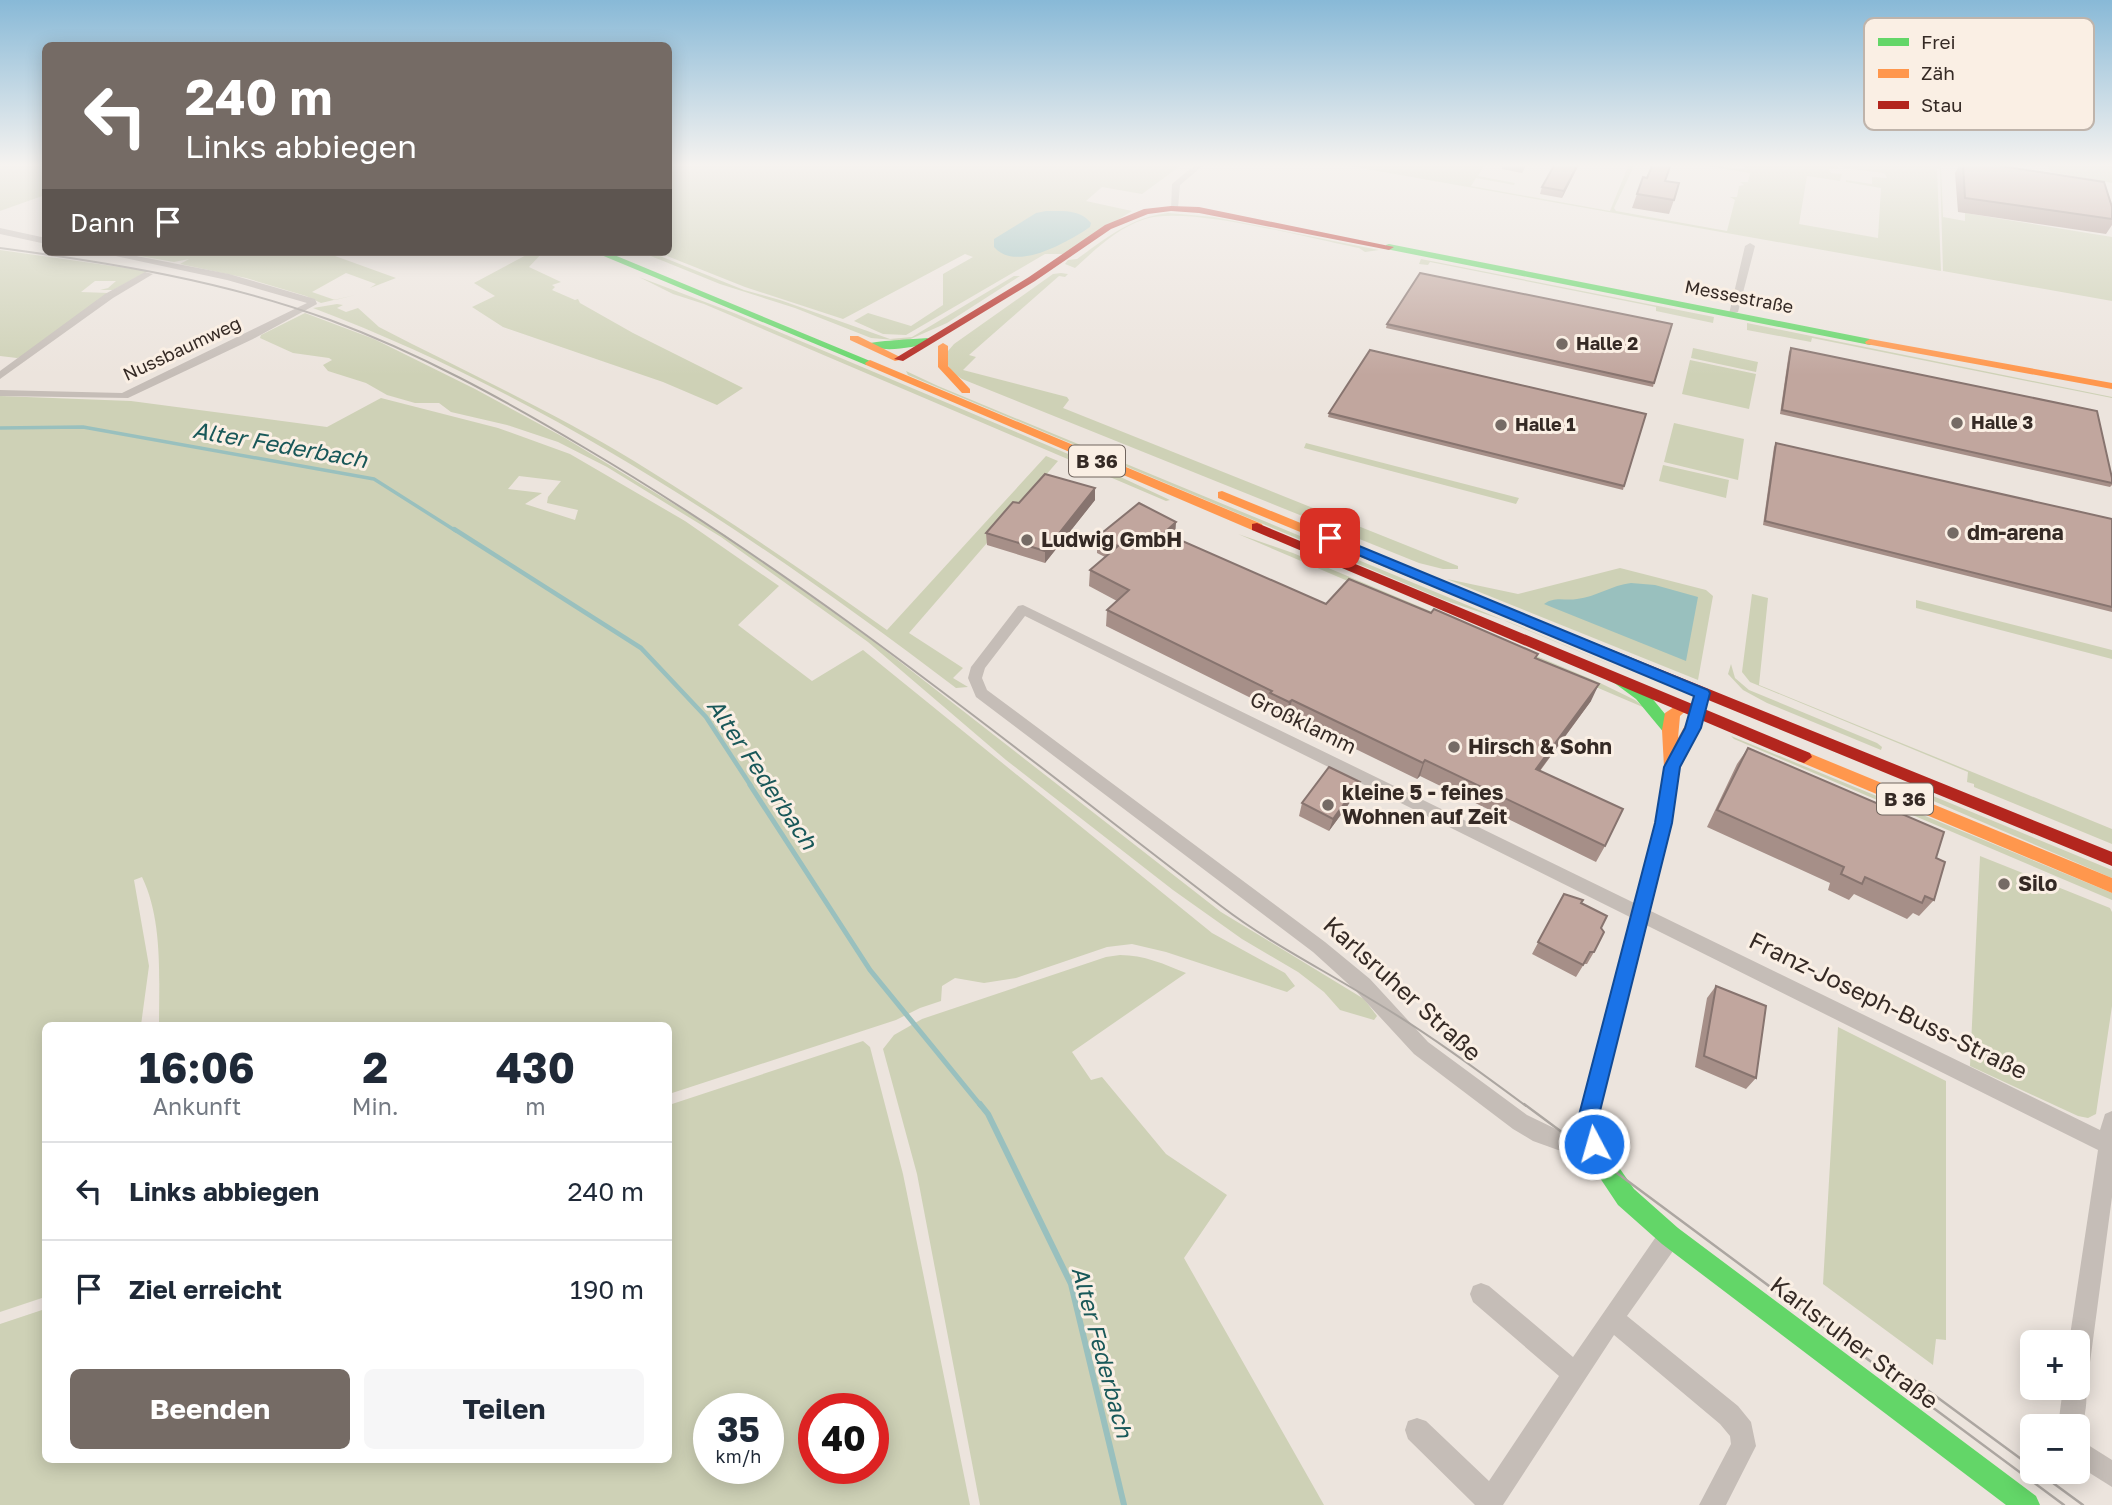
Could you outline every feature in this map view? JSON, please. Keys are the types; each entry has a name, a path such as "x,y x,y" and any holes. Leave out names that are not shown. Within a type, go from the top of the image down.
{"main road":[{"name":"Messestraße","path":"901,366 1100,234"},
{"name":"Messestraße","path":"1327,234 2044,374 2112,384"},
{"path":"609,256 870,363 901,366"},
{"path":"638,256 725,292 781,309"},
{"name":"B 36","path":"842,333 867,343 901,366 1682,706 1701,703 1737,708 2112,859"},
{"path":"867,343 935,343 941,368 966,391"},
{"name":"B 36","path":"901,366 1355,548 2112,886"},
{"path":"1608,674 1641,695 1670,730"},
{"path":"1654,693 1701,703 1672,767"},
{"path":"1594,1144 1589,1115 1664,823 1672,767 1670,730 1673,713 1682,706"},
{"name":"Karlsruher Straße","path":"1594,1144 1619,1190 1637,1209 2027,1505"}],"street":[{"path":"15,234 42,240"},
{"path":"1733,312 1750,246"},
{"name":"Nussbaumweg","path":"0,393 124,396 310,307 311,301 229,277 122,256"},
{"path":"0,376 109,296 148,274"},
{"name":"Großklamm","path":"975,678 985,657 1023,609 1640,912"},
{"name":"Karlsruher Straße","path":"975,678 981,693 989,701 1020,721 1319,947 1363,985 1421,1048 1454,1073 1540,1134 1558,1140 1594,1144"},
{"name":"Franz-Joseph-Buss-Straße","path":"1640,912 2111,1145"},
{"path":"2083,1330 2111,1145 2112,1121"},
{"path":"1417,1430 1490,1503 1612,1318 1670,1236"},
{"path":"1481,1294 1576,1374"},
{"path":"1612,1318 1729,1415 1742,1431 1744,1446 1712,1505"},
{"path":"2090,1459 2112,1475"}],"green space":[{"path":"672,234 1095,234 1063,254 1045,254 906,335 883,334 854,321 868,313 911,326 943,305 943,274 973,257 965,254 843,319 745,287 667,256 672,256"},
{"path":"1116,234 1075,268 1065,264 1068,260 1077,259"},
{"path":"1296,234 1379,250 1365,252 1359,248"},
{"path":"1734,234 1857,234 1878,238 1878,234 1940,234 1941,271"},
{"path":"1942,234 2095,234 2112,237 2112,301 1943,271"},
{"path":"0,250 148,271 113,290 100,290 108,288 116,281 95,281 81,292 109,293 24,356 0,356"},
{"path":"140,256 335,256 396,278 370,288 376,284 346,273 312,292 334,300 321,303 246,278 180,264 189,259 174,262"},
{"path":"525,256 539,256 529,267 561,282 552,285 555,287 552,290 578,299 580,303 633,333 743,388 717,405 663,382 503,327 472,307 495,296 474,283"},
{"path":"651,256 660,256 744,290 890,339 912,337 1014,276 1020,276 947,323 906,341 871,338 795,308 720,284"},
{"path":"1421,259 1714,317 1713,323 1656,311 1656,307 1430,262 1428,265 1419,264"},
{"path":"1053,274 1068,274 1065,277 1059,276 969,355 976,357 963,370 1067,397 1069,400 1063,408 1458,566 1458,569 1443,569 1419,563 962,379 952,372 945,360 954,344"},
{"path":"639,277 734,313 1099,467 1170,500 1166,501 704,304 673,294"},
{"path":"343,305 337,308 346,312 358,308 379,327 540,408 634,461 762,543 887,630 1046,456 1058,461 909,633 963,668 953,678 968,687 956,688 804,577 727,525 648,474 567,427 400,343 313,308"},
{"path":"305,313 374,339 475,389 565,438 725,535 872,640 1221,912 1364,999 1377,1016 1374,1020 1340,1010 1324,992 1298,972 1242,939 1173,890 1006,760 868,642 721,537 607,467 558,442 507,425 451,412 439,403 415,403 387,395 366,383 328,371 323,365 332,360 329,358 293,353 260,338 261,335"},
{"path":"1747,323 2112,398 1812,338 1811,342 1747,330"},
{"path":"1693,348 1758,362 1756,372 1691,358"},
{"path":"1690,360 1756,374 1749,409 1682,394"},
{"path":"906,371 1502,620 1444,600 908,375"},
{"path":"0,396 131,401 327,427 381,398 498,428 570,454 685,521 779,586 738,625 812,681 863,650 1212,933 1285,973 1295,986 1287,992 1166,952 1132,944 1107,947 1016,978 984,983 955,978 942,986 941,1001 896,1020 672,1093 672,1022 159,1022 157,930 149,894 142,877 134,880 149,966 141,1022 42,1022 42,1298 0,1312","holes":["519,476 561,481 548,497 547,503 578,510 575,520 525,504 542,493 508,489"]},
{"path":"1674,423 1744,439 1738,480 1664,462"},
{"path":"1306,443 1519,498 1516,504 1304,448"},
{"path":"1663,465 1729,480 1726,498 1659,481"},
{"path":"1238,534 1293,553 1598,682 1635,700 1645,708"},
{"path":"1620,568 1706,590 1713,596 1698,680 1447,579 1518,594"},
{"path":"1752,594 1768,598 1759,685 2112,829 2112,844 1974,787 1974,784 1967,782 1968,772 1750,682 1742,672"},
{"path":"1916,600 2112,650 2112,659 1916,608"},
{"path":"1502,620 1509,622 1655,683"},
{"path":"1731,664 1735,678 1749,690 1877,743 1882,747 1881,750 1767,703 1743,690 1728,674"},
{"path":"1731,736 2112,893 2112,900 1734,739"},
{"path":"1901,787 1933,796 2112,870 2112,878"},
{"path":"1980,856 2110,908 2112,912 2112,1006 2096,1114 2088,1118 2078,1116 1970,1066"},
{"path":"1120,955 1146,958 1186,973 1072,1052 1091,1080 1102,1077 1166,1154 1227,1195 1184,1258 1324,1505 980,1505 917,1174 883,1049 894,1035 922,1019 1106,957"},
{"path":"1838,1027 1946,1081 1946,1340 1936,1339 1933,1365 1823,1284"},
{"path":"863,1041 870,1047 903,1174 970,1505 0,1505 0,1324 42,1310 42,1463 672,1463 672,1104"}],"water":[{"path":"1002,234 1078,234 1042,252 1015,257 994,247 994,239"},
{"path":"1631,583 1655,585 1698,597 1686,661 1544,604 1556,599 1584,598"}],"building":[{"name":"Halle 2","path":"1420,273 1672,324 1654,383 1387,324"},
{"name":"Halle 3","path":"1791,348 2097,411 2112,483 1782,410"},
{"name":"Halle 1","path":"1370,350 1646,414 1624,486 1329,413"},
{"name":"dm-arena","path":"1776,443 2112,519 2112,607 1765,521"},
{"path":"1045,474 1095,488 1045,551 986,533 1013,502 1019,503"},
{"path":"1139,503 1176,522 1164,533 1326,604 1349,579 1431,613 1434,609 1538,654 1535,658 1599,684 1536,769 1623,809 1605,846 1425,760 1423,763 1292,700 1289,702 1270,693 1272,691 1107,610 1129,590 1090,570 1118,546 1097,537"},
{"path":"1748,748 1944,832 1936,858 1945,862 1934,900 1925,896 1922,903 1865,877 1862,884 1841,874 1844,867 1717,810"},
{"name":"kleine 5 - feines Wohnen auf Zeit","path":"1329,767 1360,782 1333,819 1302,803"},
{"path":"1564,894 1583,900 1581,903 1607,916 1601,928 1604,932 1594,952 1590,952 1583,965 1538,942"},
{"path":"1716,986 1766,1006 1756,1078 1704,1056"}],"waterway":[{"name":"Alter Federbach","path":"0,428 83,427 374,479 456,531"},
{"name":"Alter Federbach","path":"454,529 641,648 706,717 751,786"},
{"name":"Alter Federbach","path":"750,785 870,970 981,1106"},
{"name":"Alter Federbach","path":"980,1104 988,1114 1071,1284 1124,1505"}],"tram line":[{"path":"0,248 42,254"},
{"path":"56,256 167,275 290,306 396,347 523,412 669,499 831,609 1239,919 1412,1025 1526,1106"},
{"path":"1524,1104 2064,1505"},
{"path":"1911,1378 2020,1458"},
{"path":"2054,1484 2083,1505"}],"traffic: fast":[{"path":"1389,247 1870,342"},
{"path":"609,256 870,363"},
{"path":"872,344 897,345 927,341"},
{"path":"1620,682 1641,695 1670,730"},
{"path":"1600,1072 1589,1115 1599,1155 1626,1197 1670,1236 2027,1505"}],"traffic: slow":[{"path":"854,338 899,359"},
{"path":"1870,342 2112,386"},
{"path":"943,346 943,367 966,391"},
{"path":"870,363 1257,527"},
{"path":"1222,495 1516,616"},
{"path":"1600,1072 1664,823 1672,767 1670,730 1673,713 1683,706"},
{"path":"1673,764 1699,713"},
{"path":"1804,757 2112,886"}],"traffic: jam":[{"path":"899,359 1032,279 1096,234"},
{"path":"1323,234 1389,247"},
{"path":"1257,527 1804,757"},
{"path":"1516,616 2112,859"}],"place":[{"name":"Halle 2","path":"1562,344"},
{"name":"Halle 3","path":"1957,423"},
{"name":"Halle 1","path":"1501,425"},
{"name":"dm-arena","path":"1953,533"},
{"name":"Ludwig GmbH","path":"1027,540"},
{"name":"Hirsch & Sohn","path":"1454,747"},
{"name":"kleine 5 - feines Wohnen auf Zeit","path":"1328,805"},
{"name":"Silo","path":"2004,884"}],"route":[{"path":"1330,538 1703,693 1693,728 1672,767 1664,823 1589,1115 1594,1144"}]}
